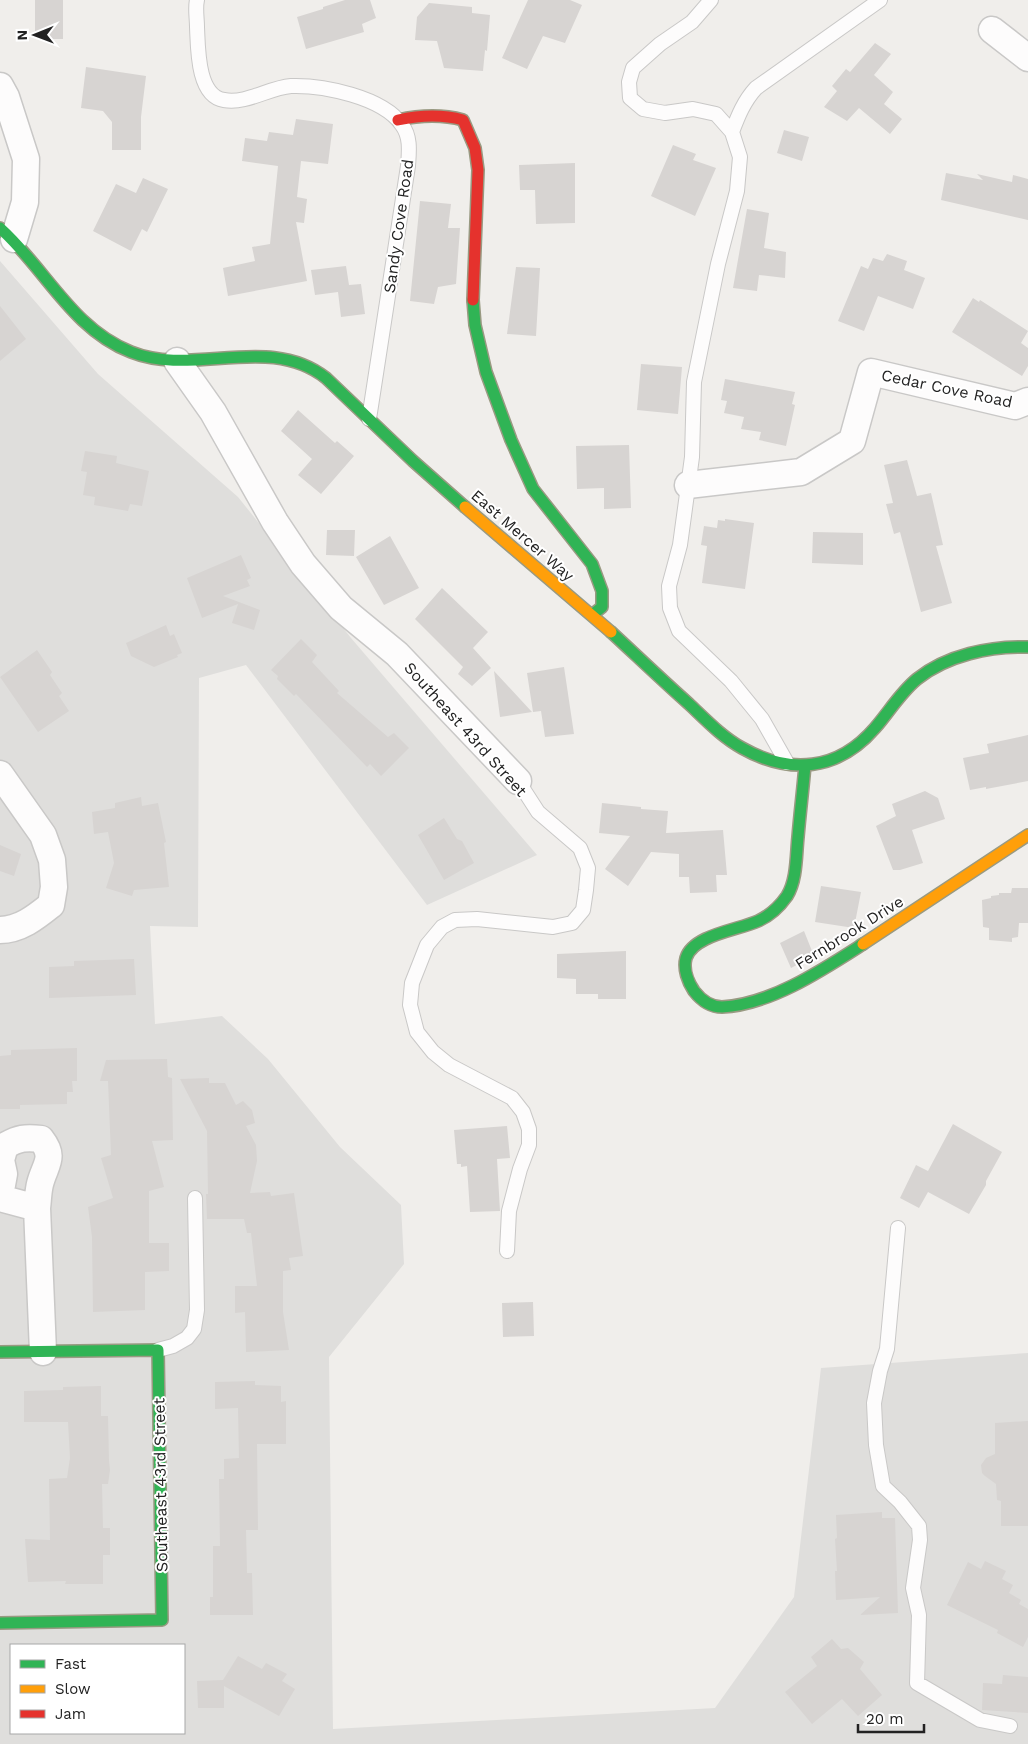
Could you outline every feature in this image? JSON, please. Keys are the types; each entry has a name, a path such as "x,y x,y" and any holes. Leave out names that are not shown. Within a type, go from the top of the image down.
{"street":[{"path":"992,30 1028,58"},
{"path":"0,86 6,97 26,159 25,202 7,233"},
{"path":"398,120 425,114 448,115 463,120 475,148 478,170 473,296 475,325 486,372 511,440 533,489 592,564 602,591 602,607 592,615"},
{"name":"East Mercer Way","path":"7,233 74,314 97,334 122,349 147,358 177,361 235,357 285,360 311,368 326,378 426,473 592,615 712,725 741,748 762,757 787,764 805,765 823,763 839,757 856,748 871,734 915,681 930,670 954,659 984,651 1028,648"},
{"name":"Southeast 43rd Street","path":"177,361 213,412 275,522 303,564 340,608 396,654 518,782"},
{"name":"Cedar Cove Road","path":"688,484 800,472 852,441 871,372 1015,406 1028,401"},
{"name":"Fernbrook Drive","path":"805,765 794,877 787,896 771,913 758,921 704,940 692,947 686,959 686,970 690,984 700,999 709,1004 721,1007 764,999 825,969 1028,835"},
{"path":"0,774 43,835 52,860 54,888 51,905 33,920 6,930 0,930"},
{"path":"37,1208 0,1197 4,1174 1,1160 5,1146 27,1137 41,1139 48,1148 49,1162 40,1185 37,1208 43,1352"},
{"path":"0,1352 158,1350"},
{"name":"Southeast 43rd Street","path":"0,1623 162,1620 158,1350"}],"lane":[{"name":"Sandy Cove Road","path":"197,0 199,60 210,92 222,100 238,100 289,86 327,88 379,104 403,126 409,145 408,166 369,419"},
{"path":"711,0 692,22 660,44 633,68 629,82 630,98 642,109 665,113 693,109 716,114 732,132 740,157 738,191 716,273 694,382 692,456 680,545 669,586 670,608 679,631 730,681 762,719 787,764"},
{"path":"732,132 742,107 748,96 756,88 880,0"},
{"name":"Southeast 43rd Street","path":"508,1251 509,1211 529,1144 529,1129 524,1112 512,1098 449,1065 433,1052 417,1032 410,1005 412,983 419,962 427,945 442,927 455,920 477,920 553,927 572,923 583,910 588,868 580,848 538,812 518,782"},
{"path":"158,1350 173,1346 186,1338 194,1329 197,1310 195,1198"},
{"path":"898,1228 887,1349 880,1371 874,1403 876,1445 883,1486 900,1502 919,1526 920,1540 914,1588 919,1615 917,1683 980,1720 1010,1726"}],"shaded area":[{"path":"0,261 98,374 238,497 351,638 537,855 427,905 246,665 199,678 198,927 150,926 155,1024 222,1016 268,1059 340,1147 401,1205 404,1264 329,1357 333,1729 715,1708 794,1597 821,1368 1028,1353 1028,1744 0,1744"}],"building":[{"path":"35,0 63,0 63,39 35,39"},
{"path":"345,0 370,0 376,18 362,24 364,32 306,49 297,17"},
{"path":"528,0 570,0 582,5 565,43 543,36 527,69 502,58"},
{"path":"429,3 472,7 472,13 490,15 483,71 444,68 437,41 415,40 417,17"},
{"path":"875,43 891,54 874,75 893,92 884,104 902,119 890,134 859,108 847,121 824,107 837,91 832,86 846,69 850,72"},
{"path":"86,67 146,76 141,117 141,150 112,150 112,122 103,111 81,108"},
{"path":"296,119 333,124 328,164 301,161 297,197 307,199 304,223 296,222 307,281 228,296 223,268 255,261 252,247 270,244 278,166 242,161 245,138 267,141 269,132 293,135"},
{"path":"784,130 809,137 802,161 777,153"},
{"path":"673,145 696,154 693,160 716,168 695,216 651,196"},
{"path":"575,163 575,223 536,224 535,190 520,190 519,165"},
{"path":"946,173 983,180 977,174 1012,182 1013,175 1028,179 1028,220 941,200"},
{"path":"143,178 168,189 147,232 142,229 131,251 93,231 116,184 136,193"},
{"path":"420,201 451,204 448,228 460,228 456,284 438,287 434,304 410,301"},
{"path":"747,209 769,213 764,248 786,252 785,278 759,275 757,291 733,288"},
{"path":"887,254 907,261 904,270 925,278 913,309 878,296 864,331 838,321 861,266 868,269 873,258 883,261"},
{"path":"346,266 349,285 361,284 365,314 341,317 338,292 315,295 311,270"},
{"path":"516,267 540,268 536,336 507,334"},
{"path":"973,298 979,302 980,300 1028,331 1021,343 1028,348 1028,366 1022,376 952,332"},
{"path":"0,306 26,339 0,361"},
{"path":"641,364 682,367 678,414 637,410"},
{"path":"725,379 795,392 792,404 795,405 786,446 759,440 761,432 741,429 744,417 724,413 727,401 721,400"},
{"path":"298,410 335,443 337,441 354,456 321,494 298,475 312,459 281,431"},
{"path":"629,445 631,508 604,509 604,488 577,489 576,446"},
{"path":"85,451 117,456 116,463 149,471 142,506 130,504 128,511 94,505 95,497 83,495 87,472 81,471"},
{"path":"907,460 917,496 931,493 943,545 936,546 952,603 921,612 900,532 894,534 886,504 893,503 884,465"},
{"path":"725,519 754,523 745,589 702,583 707,546 701,545 704,526 717,528 718,520 725,521"},
{"path":"327,530 355,530 354,556 326,555"},
{"path":"813,532 863,533 863,565 812,563"},
{"path":"390,536 419,588 384,605 356,557"},
{"path":"241,555 251,578 247,580 250,586 223,596 260,610 254,630 232,623 238,604 202,618 187,578"},
{"path":"442,588 488,632 473,648 491,668 472,686 458,674 463,667 415,619"},
{"path":"166,625 170,636 174,634 182,653 177,655 178,657 154,667 131,656 126,643"},
{"path":"301,639 317,655 312,662 339,691 337,693 388,737 394,733 409,748 381,776 370,764 367,767 296,694 294,696 277,679 278,676 271,670"},
{"path":"37,650 52,672 50,675 62,693 59,696 69,711 38,732 0,677"},
{"path":"564,667 574,734 545,737 541,711 533,712 527,673"},
{"path":"494,671 532,712 500,717"},
{"path":"1028,735 1028,781 970,790 963,758 989,753 987,744"},
{"path":"925,791 938,798 945,819 912,830 923,863 900,870 893,870 876,826 896,816 892,804"},
{"path":"141,797 142,806 158,803 166,842 164,843 169,887 134,890 132,896 106,888 114,863 108,832 94,834 92,812 115,808 115,803"},
{"path":"602,803 668,811 666,833 723,830 727,875 716,875 717,892 690,893 689,877 679,877 679,854 651,852 628,886 605,869 630,836 599,833"},
{"path":"444,818 457,839 462,841 474,863 444,880 418,835"},
{"path":"0,845 21,854 14,876 0,871"},
{"path":"821,886 861,892 854,928 815,922"},
{"path":"1012,888 1028,888 1028,923 1019,923 1018,937 1012,938 1012,942 989,940 989,928 983,927 982,900 999,895 999,893 1011,893"},
{"path":"804,931 814,956 791,968 780,943"},
{"path":"626,951 626,999 598,999 598,994 576,994 576,979 557,978 557,954"},
{"path":"134,959 136,995 49,998 49,967 74,966 74,961"},
{"path":"77,1048 77,1081 72,1081 73,1092 67,1092 67,1104 20,1105 20,1109 0,1109 0,1056 11,1055 11,1050"},
{"path":"167,1059 168,1077 172,1078 173,1140 152,1141 164,1187 149,1191 149,1243 169,1243 169,1271 145,1272 145,1310 93,1312 92,1237 88,1207 113,1198 101,1158 111,1155 108,1081 100,1081 106,1060"},
{"path":"209,1078 209,1083 225,1083 236,1105 243,1101 252,1110 255,1123 246,1126 256,1145 257,1161 250,1193 270,1192 271,1196 294,1193 303,1256 289,1258 291,1270 283,1271 283,1312 289,1350 246,1352 245,1312 235,1313 235,1286 257,1286 251,1233 247,1233 244,1219 207,1219 207,1131 180,1079"},
{"path":"953,1124 1002,1152 969,1214 928,1192 919,1208 900,1198 916,1165 928,1171"},
{"path":"507,1126 510,1158 497,1159 500,1211 470,1212 467,1166 461,1167 461,1164 457,1164 454,1130"},
{"path":"533,1302 534,1336 503,1337 502,1303"},
{"path":"255,1381 255,1385 281,1386 281,1402 286,1401 286,1444 257,1444 258,1530 246,1530 247,1573 252,1573 253,1615 210,1615 210,1597 213,1597 213,1546 220,1546 219,1479 224,1479 224,1459 239,1458 238,1408 215,1409 215,1382"},
{"path":"101,1386 101,1416 108,1416 110,1470 108,1484 102,1484 103,1528 110,1528 110,1555 103,1555 103,1584 65,1584 66,1581 28,1582 25,1539 50,1540 49,1479 67,1478 70,1458 68,1422 24,1422 24,1391 63,1390 63,1387"},
{"path":"1028,1421 1028,1526 1001,1526 1001,1501 997,1500 996,1484 982,1473 981,1465 986,1458 995,1454 995,1423"},
{"path":"882,1512 882,1518 895,1518 898,1613 860,1615 880,1597 836,1600 836,1515"},
{"path":"985,1561 1006,1571 1002,1579 1013,1585 1009,1593 1021,1600 1019,1604 1028,1609 1028,1637 1023,1647 997,1633 998,1630 947,1605 968,1562 981,1569"},
{"path":"832,1639 841,1649 848,1648 864,1662 860,1669 882,1695 858,1716 842,1699 812,1724 785,1692 817,1666 811,1657"},
{"path":"238,1656 262,1669 266,1663 287,1674 282,1681 295,1689 279,1716 224,1686 224,1708 198,1708 197,1681 223,1680"},
{"path":"1003,1675 1028,1677 1028,1713 982,1710 983,1683 1002,1684"}],"traffic: fast":[{"path":"0,228 75,313 110,342 131,352 155,358 180,360 280,358 304,365 326,378 413,461 465,507"},
{"path":"473,300 475,325 486,372 511,440 533,489 592,564 602,591 602,607 592,615"},
{"path":"611,632 728,739 760,757 795,765 813,764 845,753 861,742 875,728 911,684 942,664 955,658 984,650 1028,647"},
{"path":"805,765 796,868 793,883 787,896 774,910 762,919 717,934 697,944 690,950 686,958 685,967 687,975 694,991 706,1002 722,1007 740,1005 759,1000 796,984 863,944"},
{"path":"0,1352 158,1350 162,1620 0,1623"}],"traffic: slow":[{"path":"465,507 611,632"},
{"path":"863,944 1028,835"}],"traffic: jam":[{"path":"398,120 431,116 463,120 475,148 478,170 473,300"}]}
